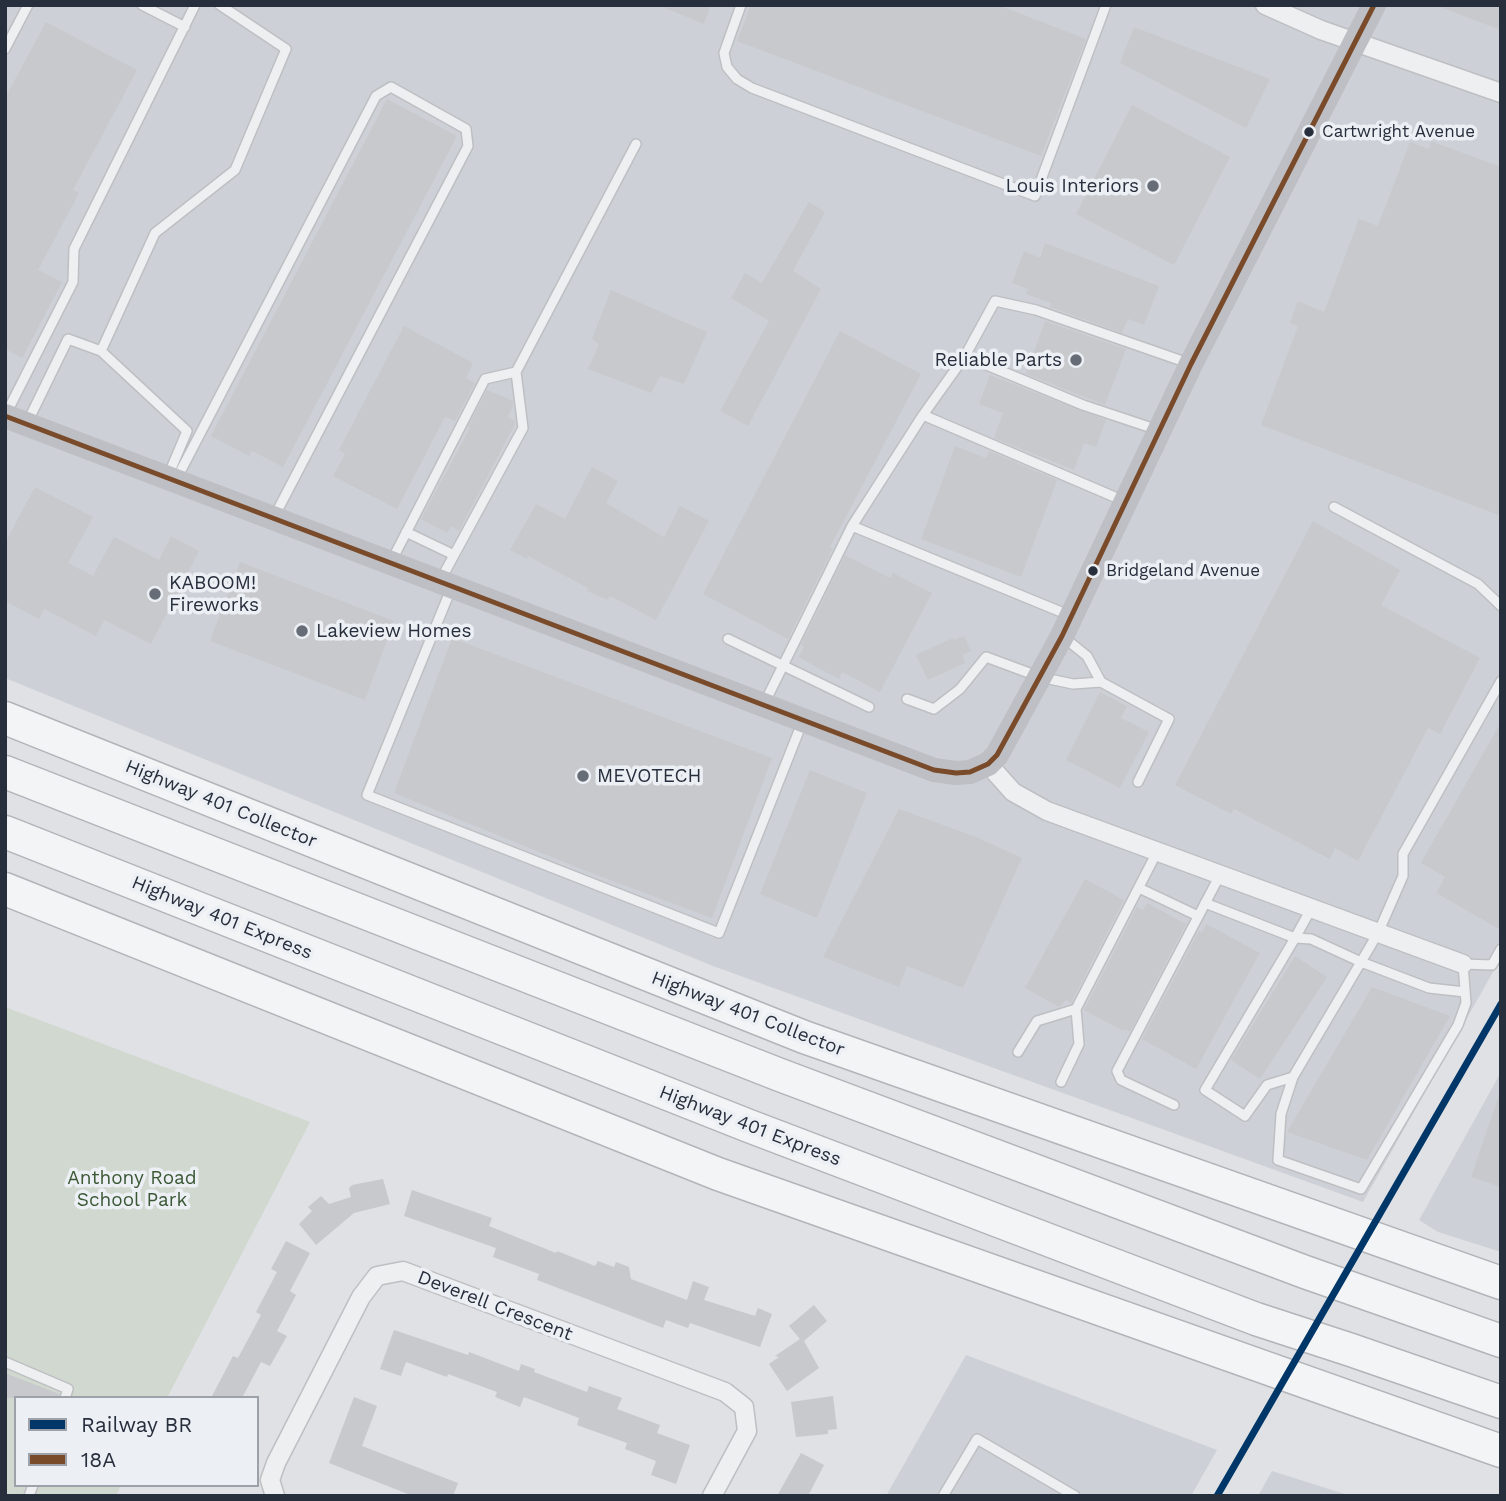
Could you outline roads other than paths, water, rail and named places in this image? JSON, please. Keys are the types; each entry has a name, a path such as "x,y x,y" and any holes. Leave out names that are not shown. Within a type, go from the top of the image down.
{"highway":[{"name":"Highway 401 Collector","path":"5,718 804,1037 1501,1283"},
{"path":"5,772 767,1070 1305,1272 1501,1340"},
{"name":"Highway 401 Express","path":"5,832 749,1126 1256,1319 1501,1402"},
{"path":"5,889 718,1174 1501,1451"}],"street":[{"path":"1265,5 1354,42 1501,93"},
{"path":"13,419 934,770 970,772 988,764 998,755 1067,627 1191,364 1374,5"},
{"path":"988,764 1013,793 1047,811 1463,964"},
{"name":"Deverell Crescent","path":"275,1496 270,1480 276,1463 361,1297 377,1276 402,1271 725,1392 744,1408 747,1431 712,1496"}],"lane":[{"path":"5,49 28,5"},
{"path":"142,5 185,27"},
{"path":"13,419 73,282 74,249 195,5"},
{"path":"101,351 155,233 235,170 286,48 220,5"},
{"path":"741,5 724,53 727,67 737,79 751,88 1035,196 1106,5"},
{"path":"172,479 376,96 391,87 467,129 468,146 273,518"},
{"path":"636,144 516,372 523,428 454,555 446,585 367,795 719,933 803,720"},
{"path":"763,705 852,526 923,415 965,356 995,301 1036,310 1191,364"},
{"path":"13,419 68,339 101,351 187,431 172,479"},
{"path":"965,356 1083,405 1160,431"},
{"path":"390,564 485,379 516,372"},
{"path":"923,415 1126,502"},
{"path":"1334,507 1478,584 1501,606"},
{"path":"852,526 1067,627 1101,682"},
{"path":"406,532 454,555"},
{"path":"728,639 869,707"},
{"path":"907,699 934,709 961,689 986,657 1040,677 1073,684 1101,682 1169,719 1138,782"},
{"path":"1501,681 1403,854 1403,876 1378,933 1293,1077 1281,1114 1278,1160 1361,1189 1458,1026 1466,1003 1463,964 1492,965 1501,950"},
{"path":"1061,1082 1079,1044 1076,1009 1157,852"},
{"path":"1174,1105 1121,1080 1117,1071 1220,875"},
{"path":"1139,888 1198,916"},
{"path":"1205,903 1295,938 1311,939 1429,988 1465,992"},
{"path":"1293,1077 1267,1085 1245,1116 1205,1090 1311,909"},
{"path":"1018,1052 1037,1021 1076,1009"},
{"path":"5,1362 68,1389 66,1396"},
{"path":"943,1496 977,1439 1075,1496"}],"rail line":[{"name":"BR","path":"1217,1496 1501,1004"}],"place":[{"name":"Cartwright Avenue","path":"1309,132"},
{"name":"Louis Interiors","path":"1153,186"},
{"name":"Reliable Parts","path":"1076,360"},
{"name":"Bridgeland Avenue","path":"1093,571"},
{"name":"KABOOM! Fireworks","path":"155,594"},
{"name":"Lakeview Homes","path":"302,631"},
{"name":"MEVOTECH","path":"583,776"}],"park label":[{"name":"Anthony Road School Park","path":"132,1189"}]}
